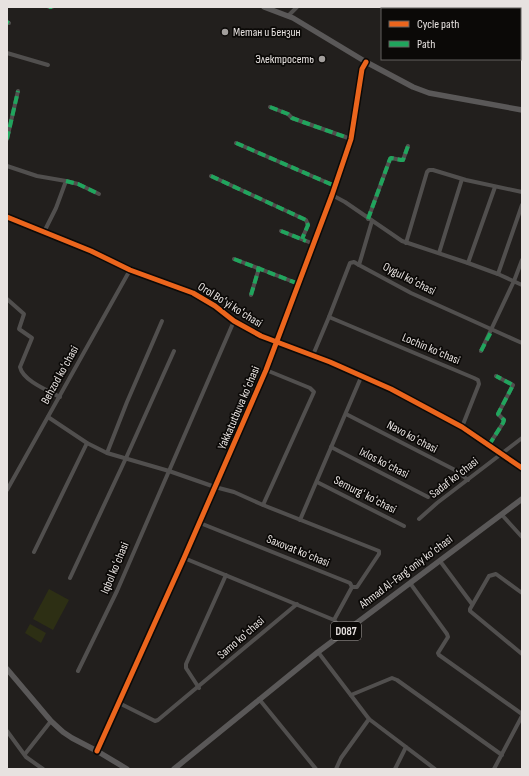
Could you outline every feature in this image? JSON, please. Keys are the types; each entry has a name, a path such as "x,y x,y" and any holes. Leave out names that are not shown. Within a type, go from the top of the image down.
{"main road":[{"path":"264,7 288,16 366,62 405,83 429,93 522,110"},
{"name":"Ahmad Al-Fargʻoniy koʻchasi","path":"174,769 318,652 522,499"},
{"path":"7,669 63,732 127,769"}],"street":[{"path":"288,16 297,7"},
{"path":"7,53 48,65"},
{"name":"Yakkatutbuva koʻchasi","path":"97,751 200,522 277,343 332,195 351,139 362,69 366,62"},
{"path":"7,138 18,91"},
{"path":"270,107 288,114 292,118 351,139"},
{"path":"236,143 335,186"},
{"path":"313,355 350,263 354,262 359,265 370,220 390,159 403,160 408,146"},
{"path":"7,166 37,176 78,184 99,194"},
{"path":"406,243 428,171 433,170 462,179 522,192"},
{"path":"211,176 306,220 308,225 302,239"},
{"path":"439,253 462,179"},
{"path":"44,232 56,208 66,181"},
{"path":"468,263 495,187"},
{"path":"332,195 345,202 406,243 468,263 522,285"},
{"path":"498,274 522,205"},
{"name":"Orol Boʻyi koʻchasi","path":"7,217 91,251 130,270 194,293 234,321 256,334 362,375 428,408 462,427 522,468"},
{"path":"281,231 314,244"},
{"path":"234,259 299,284"},
{"path":"482,351 522,260"},
{"name":"Oygul koʻchasi","path":"359,265 411,292 522,344"},
{"path":"251,295 259,268"},
{"name":"Behzod koʻchasi","path":"7,490 130,270"},
{"path":"7,299 24,314 19,329 32,338 20,367 21,371 35,384 60,397"},
{"name":"Lochin koʻchasi","path":"329,317 478,380 479,386 462,427"},
{"path":"108,453 127,402 162,321"},
{"name":"Iqbol koʻchasi","path":"78,671 117,591 234,321"},
{"path":"70,578 174,351"},
{"path":"263,505 314,392 310,388 266,370"},
{"path":"300,520 362,375"},
{"path":"489,445 503,422 503,419 498,414 513,385 512,383 496,376"},
{"name":"Navo koʻchasi","path":"346,414 455,470 468,480"},
{"path":"48,417 86,443 108,453 234,492 379,551 357,587 352,587 334,620"},
{"path":"501,454 522,438"},
{"path":"34,552 86,443"},
{"name":"Ixlos koʻchasi","path":"331,447 428,497"},
{"name":"Sadaf koʻchasi","path":"419,519 437,503 501,454"},
{"path":"7,478 12,481"},
{"name":"Semurgʻ koʻchasi","path":"317,482 404,526"},
{"path":"502,515 522,537"},
{"name":"Saxovat koʻchasi","path":"200,522 350,583 352,587"},
{"path":"184,558 334,620 344,633"},
{"path":"440,561 472,604"},
{"path":"522,593 496,574 493,574 489,576 472,604 470,611 522,654"},
{"path":"199,688 186,668 186,664 226,575"},
{"path":"410,583 447,634 448,638 438,653 439,655 522,715 494,769"},
{"name":"Samo koʻchasi","path":"119,703 157,721 199,688 297,604"},
{"path":"318,652 369,719 435,769"},
{"path":"351,695 392,678 398,680 502,755"},
{"path":"259,699 316,769"},
{"path":"336,769 341,758 369,719"},
{"path":"25,754 51,720"},
{"path":"7,731 25,754 43,769"},
{"path":"395,769 406,747"}],"green space":[{"path":"49,589 69,600 53,630 33,619"},
{"path":"30,624 46,633 41,643 25,633"}],"marked path":[{"path":"7,139 18,91"},
{"path":"270,107 288,114 292,118 351,139"},
{"path":"236,143 335,186"},
{"path":"368,219 390,159 403,160 408,146"},
{"path":"211,176 306,220 308,225 302,239"},
{"path":"66,181 78,184 99,194"},
{"path":"281,231 306,241"},
{"path":"234,259 299,284"},
{"path":"251,295 259,268"},
{"path":"481,351 492,330"},
{"path":"489,445 503,423 504,420 498,414 513,385 496,376"}],"cycle path":[{"path":"97,751 184,558 266,370 332,195 351,139 362,69 366,62"},
{"path":"7,217 91,251 130,270 193,293 215,306 234,321 261,336 330,362 391,389 462,427 522,468"}],"place":[{"name":"Метан и Бензин","path":"225,32"},
{"name":"Электросеть","path":"322,59"}]}
